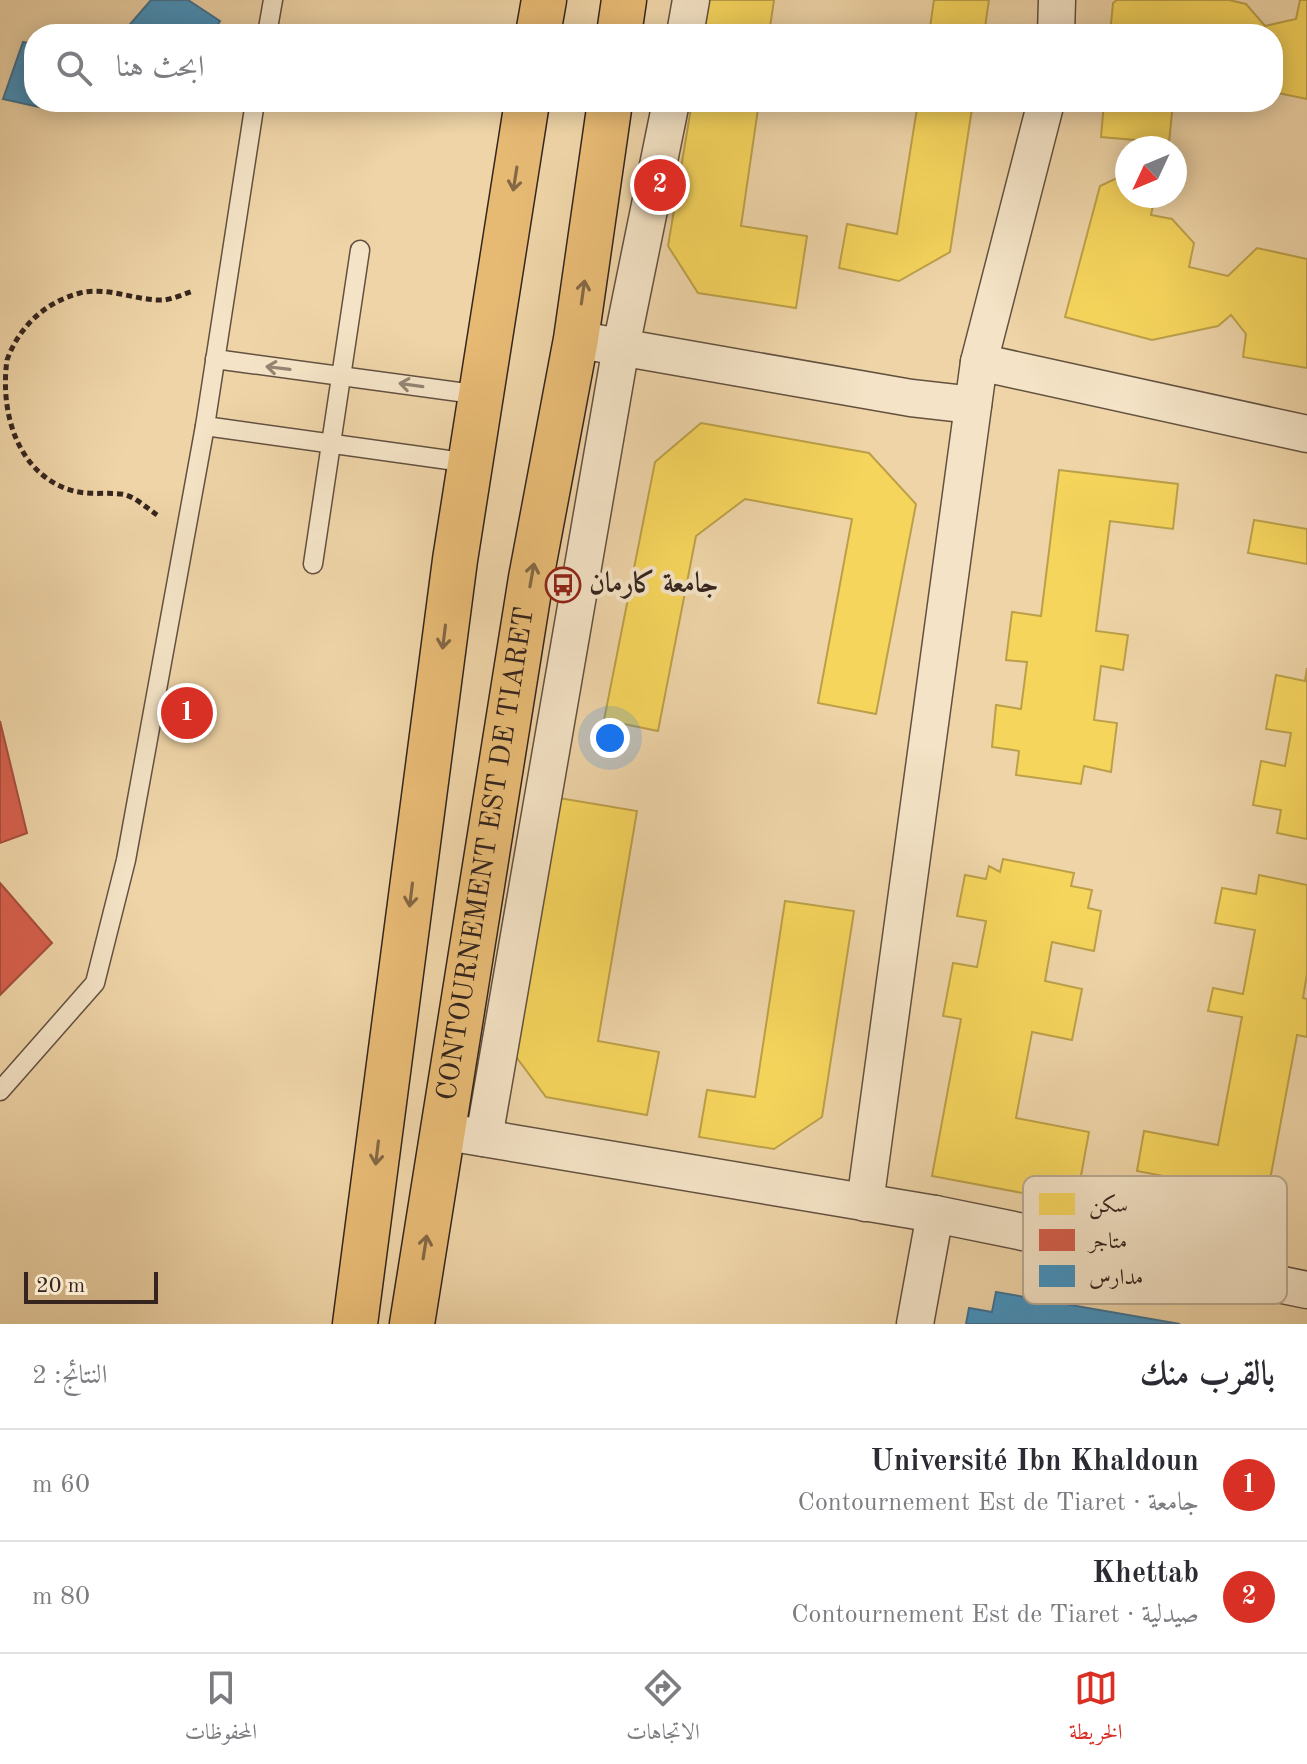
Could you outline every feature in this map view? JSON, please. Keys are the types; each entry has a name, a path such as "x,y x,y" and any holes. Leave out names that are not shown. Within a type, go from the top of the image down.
{"highway":[{"path":"540,24 544,0"},
{"path":"620,24 624,0"},
{"path":"355,1324 455,560 525,112"},
{"name":"CONTOURNEMENT EST DE TIARET","path":"412,1324 463,1134 531,578 576,339 609,112"}],"street":[{"path":"687,24 691,0"},
{"path":"1056,24 1057,0"},
{"path":"669,112 463,1134 935,1214 1023,1232"},
{"path":"865,1203 979,362 1043,112"},
{"path":"576,339 911,398 973,405"},
{"path":"979,362 1307,434"},
{"path":"915,1324 935,1214"},
{"path":"1287,1286 1307,1290"}],"lane":[{"path":"269,24 273,0"},
{"path":"0,1091 95,983 126,860 183,548 253,112"},
{"path":"313,564 360,250"},
{"path":"215,359 481,395"},
{"path":"205,426 470,463"}],"path":[{"path":"183,548 160,517 124,494 95,495 67,489 41,475 21,454 6,428 0,400 2,370 13,344 31,320 54,303 81,293 111,291 166,300 199,288 229,264"}],"building: سكن":[{"path":"709,0 774,0 770,24 705,24"},
{"path":"934,0 989,0 985,24 930,24"},
{"path":"1117,0 1229,0 1246,4 1263,24 1111,24 1113,3"},
{"path":"1300,0 1307,0 1307,99 1283,94 1283,24 1274,24 1296,19"},
{"path":"690,112 758,112 741,226 807,236 796,308 698,293 668,246"},
{"path":"916,112 971,112 950,252 899,281 839,268 847,224 897,234"},
{"path":"1103,112 1172,112 1170,136 1101,137"},
{"path":"1115,179 1115,208 1152,208 1151,215 1172,219 1194,243 1189,267 1228,276 1257,248 1307,259 1307,368 1243,357 1246,334 1231,315 1218,326 1152,340 1065,317 1100,186"},
{"path":"701,423 869,453 916,504 876,714 818,703 852,519 745,499 696,536 658,731 604,720 655,462"},
{"path":"1059,470 1178,484 1173,529 1110,521 1096,631 1128,635 1123,670 1101,666 1094,720 1117,723 1111,772 1084,766 1081,784 1016,775 1019,751 992,747 996,705 1021,709 1027,662 1006,660 1012,612 1041,616"},
{"path":"1254,520 1307,529 1307,564 1248,553"},
{"path":"1307,668 1307,839 1277,833 1281,810 1253,805 1261,761 1285,766 1291,733 1266,729 1276,675 1305,681"},
{"path":"559,798 637,811 598,1041 659,1052 647,1115 546,1097 514,1054"},
{"path":"1003,859 1074,873 1071,886 1092,890 1088,908 1101,911 1094,951 1052,942 1045,981 1082,989 1072,1040 1032,1032 1016,1118 1089,1132 1081,1176 1023,1176 1023,1193 932,1176 961,1019 943,1016 953,963 977,967 986,921 957,916 965,875 986,879 989,866 1000,872"},
{"path":"1259,875 1307,885 1307,974 1303,998 1307,999 1307,1037 1297,1035 1271,1176 1163,1176 1137,1171 1144,1131 1218,1145 1242,1017 1208,1011 1213,988 1243,994 1255,930 1215,923 1222,888 1256,894"},
{"path":"785,901 854,911 822,1117 774,1149 699,1137 707,1090 755,1097"}],"building: متاجر":[{"path":"0,721 27,833 0,843"},
{"path":"0,883 52,943 0,995"}],"building: مدارس":[{"path":"151,0 188,0 220,21 218,24 130,24"},
{"path":"23,42 24,42 24,104 3,99"},
{"path":"996,1292 1023,1297 1023,1304 1065,1304 1180,1324 966,1324 969,1308 992,1312"}],"place":[{"name":"Khettab","path":"660,185"},
{"name":"جامعة كارمان","path":"563,585"},
{"name":"Université Ibn Khaldoun","path":"187,713"}]}
